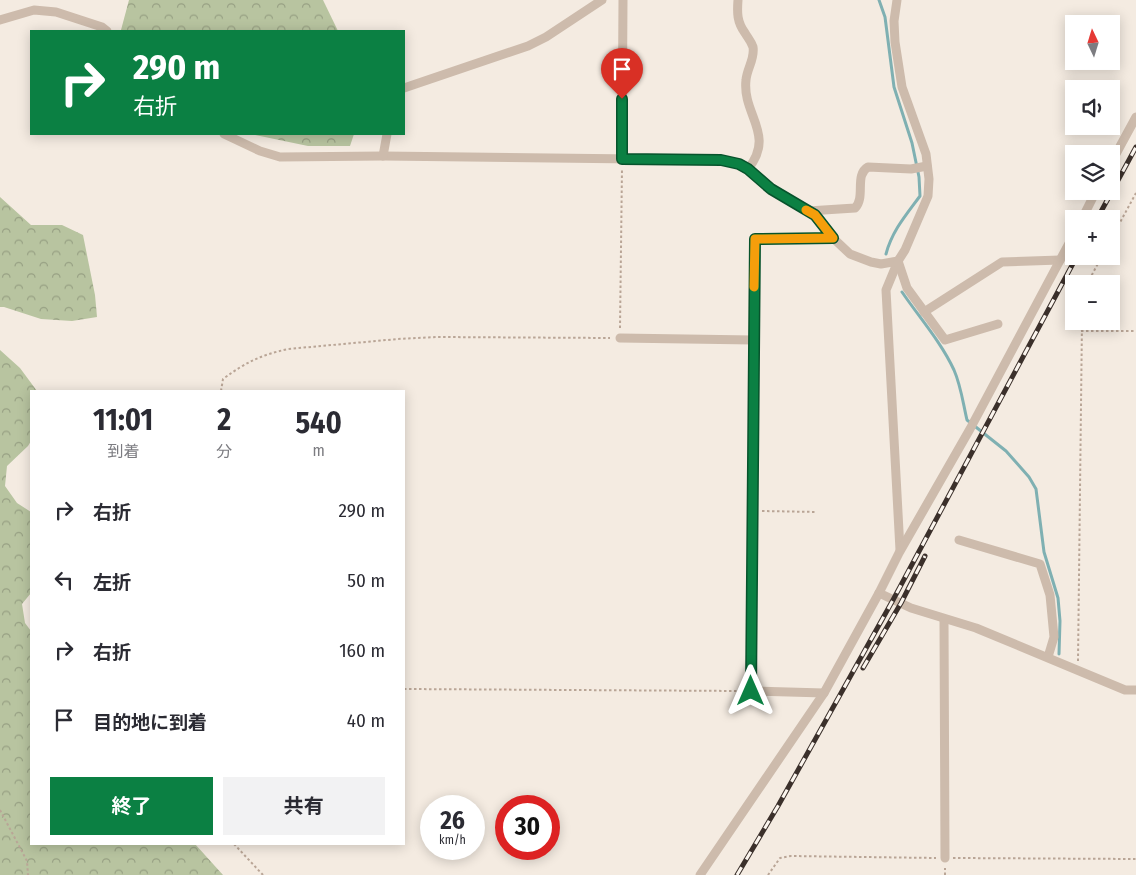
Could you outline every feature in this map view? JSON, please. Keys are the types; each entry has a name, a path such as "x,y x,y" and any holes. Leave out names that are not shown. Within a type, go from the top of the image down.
{"street":[{"path":"405,88 528,46 546,37 602,0"},
{"path":"622,159 623,0"},
{"path":"738,0 737,20 753,47 753,59 746,80 746,93 760,141 758,153 748,169"},
{"path":"897,0 894,21 902,87 926,154 928,196 886,290 900,550"},
{"path":"0,20 34,10 56,12 102,27 106,30"},
{"path":"1120,146 1136,117"},
{"path":"226,135 260,151 280,157 382,156 721,160 739,164 748,169 771,189 815,215 833,238 850,254 881,264 898,261"},
{"path":"382,156 387,135"},
{"path":"808,211 855,208 859,202 861,173 868,167 911,169 926,166"},
{"path":"824,692 751,691 755,239 833,238"},
{"path":"700,875 824,692 880,593 900,550 970,429 976,414 1065,251"},
{"path":"924,312 1002,262 1060,260"},
{"path":"898,261 907,288 945,340 998,324"},
{"path":"620,338 753,340"},
{"path":"959,540 1040,564 1050,595 1054,637 1048,657"},
{"path":"880,593 910,608 976,628 1125,690 1136,690"},
{"path":"944,619 945,858"}],"path":[{"path":"221,390 223,379 244,363 270,353 288,349 438,337 620,338 622,159"},
{"path":"1120,222 1136,193"},
{"path":"1078,671 1080,331 1136,331"},
{"path":"752,511 817,512"},
{"path":"405,689 751,691"},
{"path":"0,810 27,861 28,875"},
{"path":"235,845 264,875"},
{"path":"768,875 780,858 791,856 1136,859"}],"green space":[{"path":"129,0 323,0 338,30 121,30"},
{"path":"255,135 354,135 350,146 308,146"},
{"path":"0,197 31,225 62,225 83,235 95,295 97,317 72,321 41,319 0,307"},
{"path":"0,350 20,368 36,390 30,390 30,443 7,466 5,486 17,503 30,511 30,594 22,604 25,623 30,630 30,845 196,845 223,875 0,875"}],"waterway":[{"path":"879,0 885,17 894,87 912,143 919,177 920,196 896,231 886,254"},
{"path":"902,292 949,360 960,388 967,420 1006,451 1029,477 1036,489 1044,552 1058,598 1060,621 1059,654"}],"railway":[{"path":"1102,210 1136,147"},
{"path":"737,875 778,806 893,600 1072,265"},
{"path":"863,668 901,603 925,556"}],"slow traffic":[{"path":"754,287 755,239 833,238 815,215 806,210"}],"route":[{"path":"622,99 622,159 721,160 739,164 748,169 771,189 815,215 833,238 755,239 751,691"}]}
